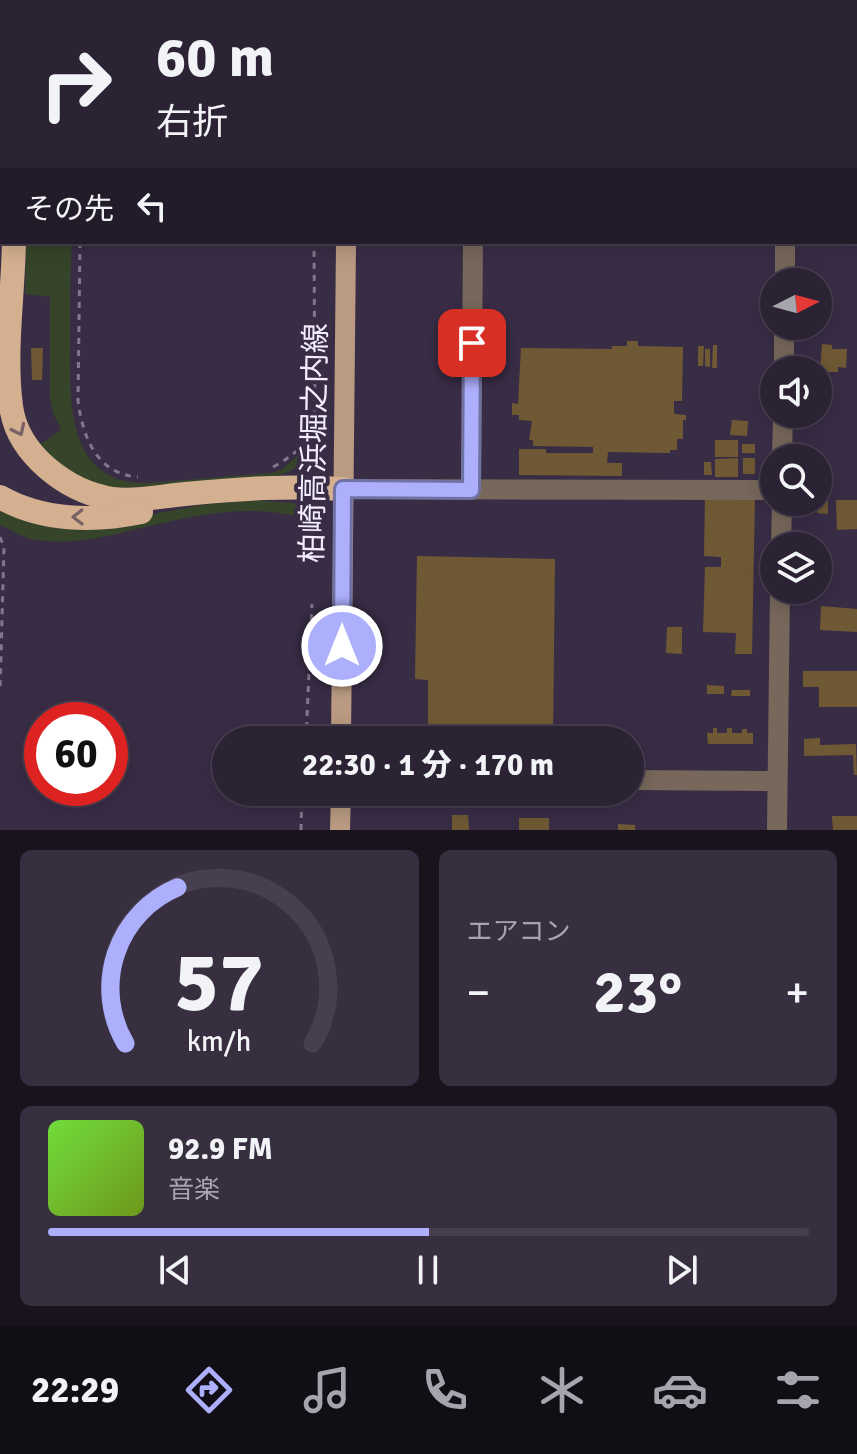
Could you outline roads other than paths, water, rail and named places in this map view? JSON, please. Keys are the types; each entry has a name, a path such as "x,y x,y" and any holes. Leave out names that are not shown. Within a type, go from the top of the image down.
{"highway":[{"path":"9,262 5,329 11,409 16,425 40,461 59,477 91,494 129,500 297,486 343,489"},
{"path":"0,497 29,511 76,518 131,514 237,490"}],"main road":[{"name":"柏崎高浜堀之内線","path":"341,726 346,244"},
{"path":"340,830 341,806"}],"street":[{"path":"471,490 473,244"},
{"path":"785,244 785,268"},
{"path":"343,489 760,490"},
{"path":"777,830 780,604"},
{"path":"644,780 777,781"}]}
